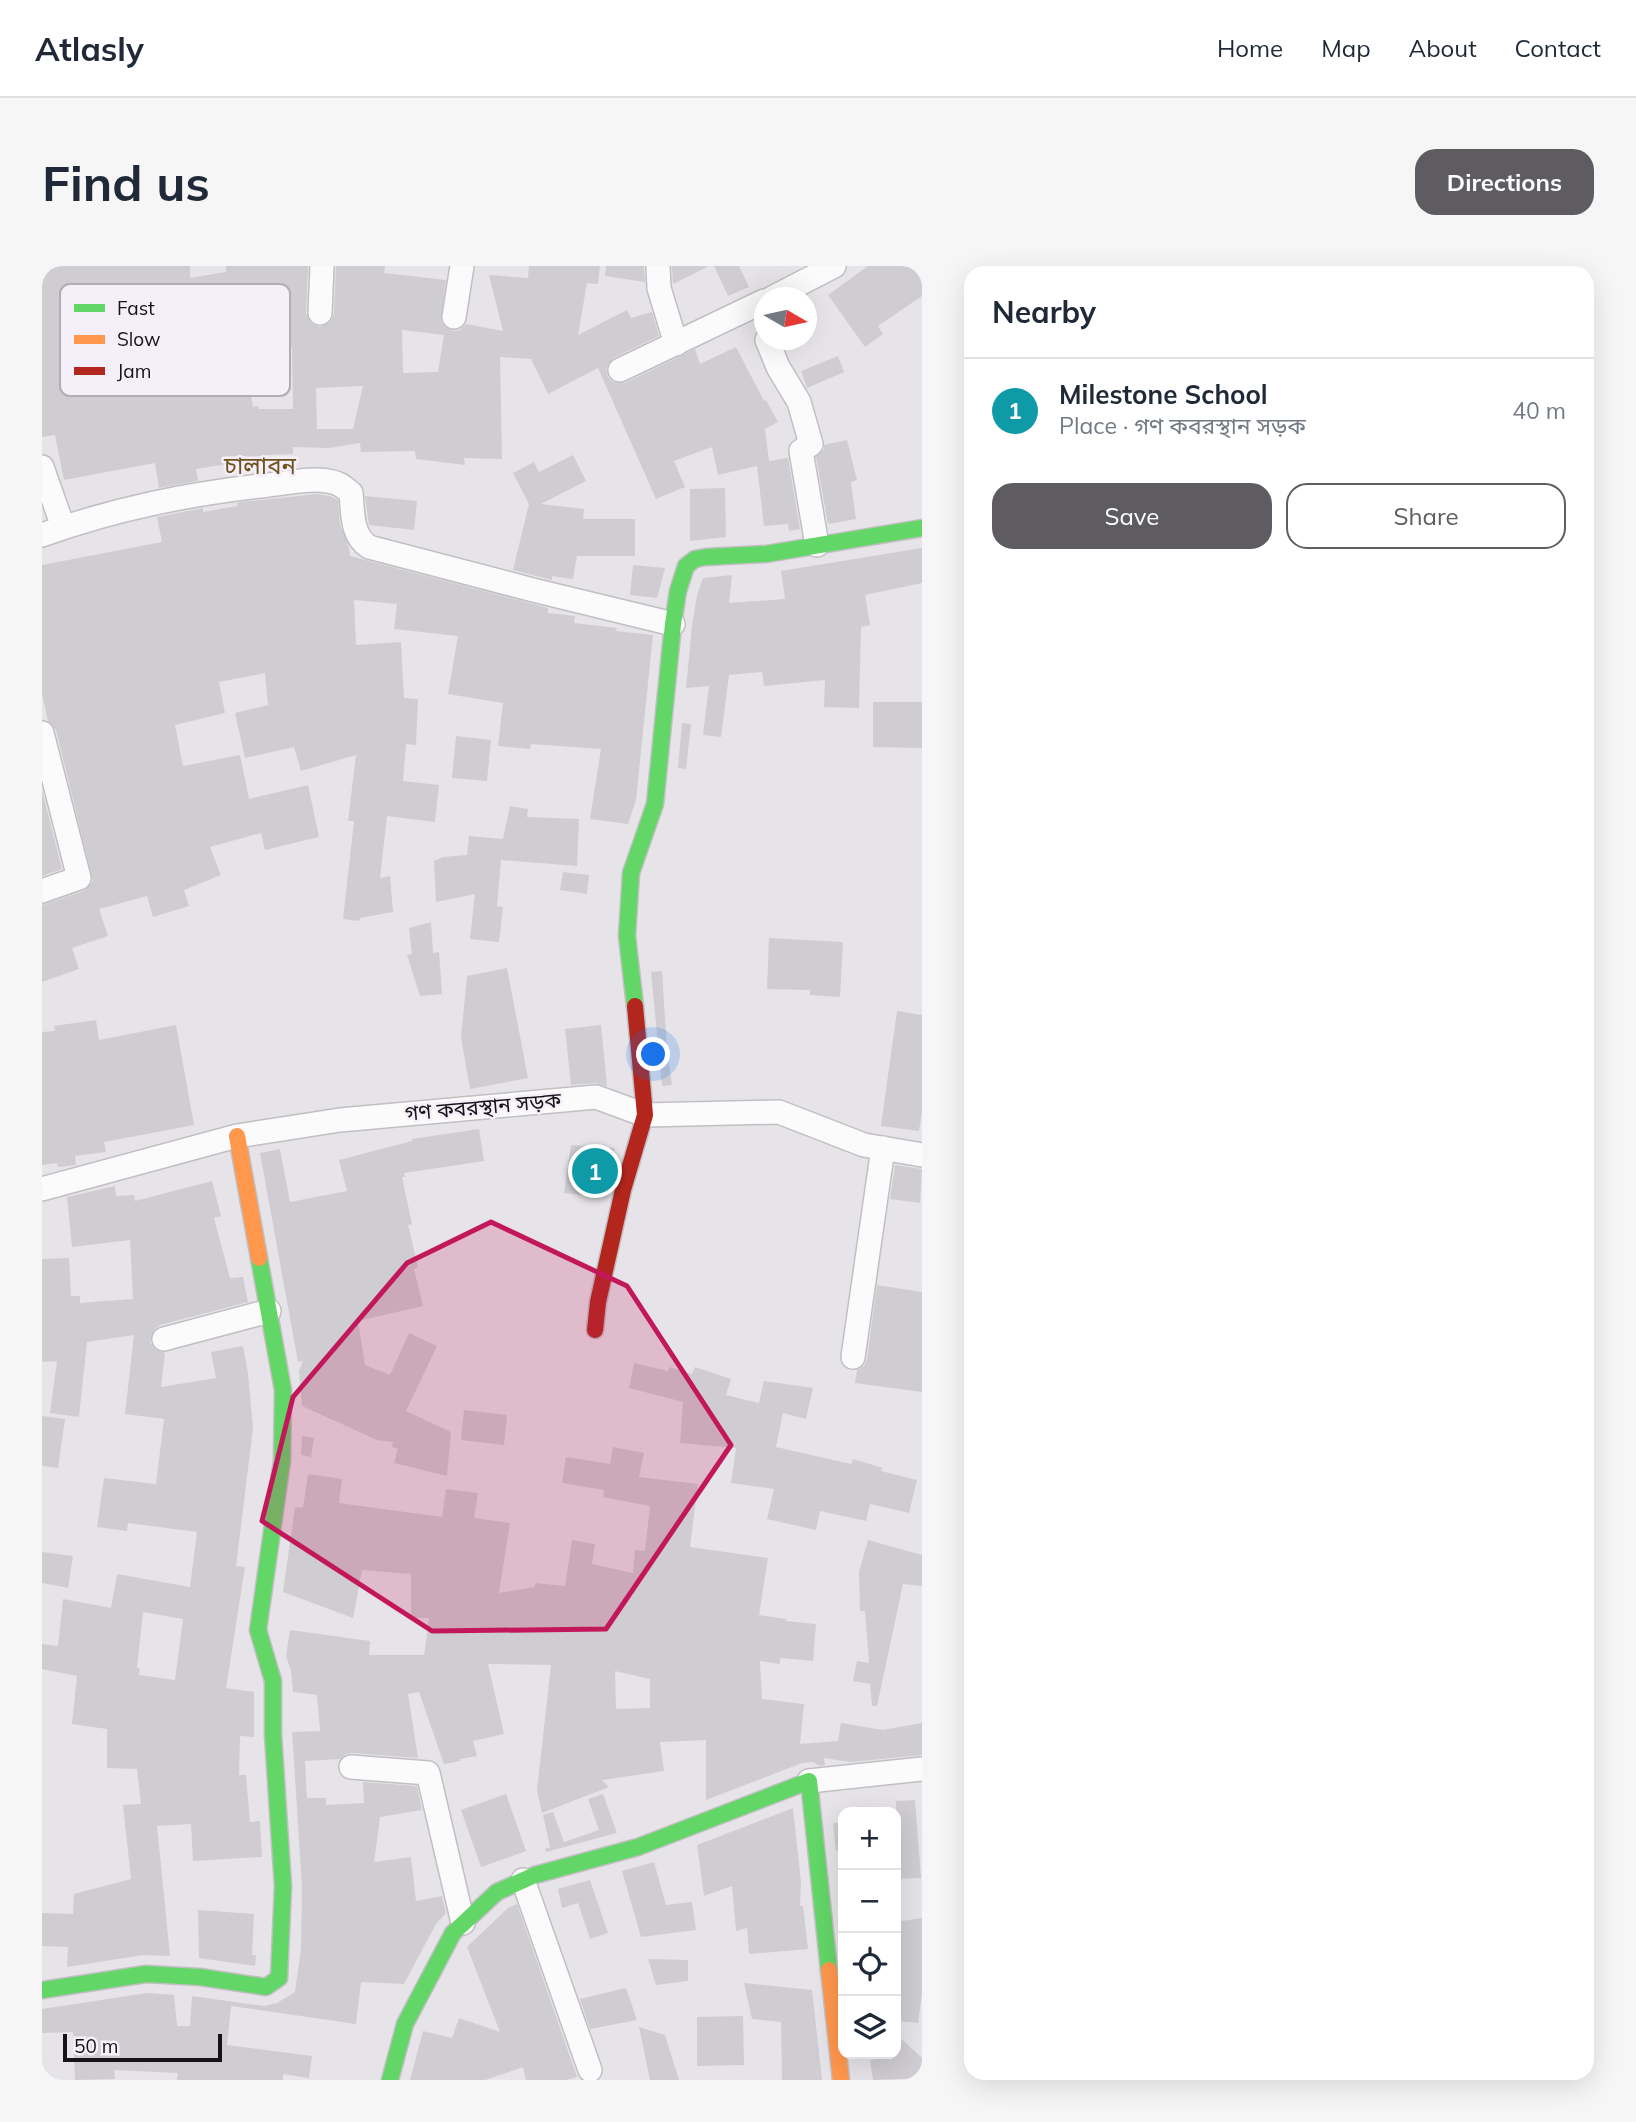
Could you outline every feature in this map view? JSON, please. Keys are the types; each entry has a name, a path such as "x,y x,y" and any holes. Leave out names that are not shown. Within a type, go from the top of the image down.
{"street":[{"path":"320,313 322,266"},
{"path":"454,317 462,266"},
{"path":"658,266 659,288 677,344"},
{"path":"793,287 834,266"},
{"path":"621,370 754,306"},
{"path":"771,350 799,402 811,444 801,451 817,545"},
{"path":"42,467 52,531 120,510 180,496 302,481 330,481 342,485 351,493 355,531 360,541 369,547 673,624"},
{"path":"595,1330 598,1302 623,1190 645,1115 627,936 631,873 655,804 673,624 678,591 686,566 695,559 766,554 922,528"},
{"path":"42,733 79,878 42,891"},
{"name":"গণ কবরস্থান সড়ক","path":"42,1189 237,1136 341,1120 596,1097 645,1115 779,1112 864,1145 922,1155"},
{"path":"42,1990 146,1974 267,1987 279,1978 284,1940 284,1906 272,1680 257,1630 282,1461 283,1390 237,1136"},
{"path":"853,1357 883,1148"},
{"path":"164,1339 269,1311"},
{"path":"351,1767 428,1773 463,1923"},
{"path":"390,2080 405,2024 453,1933 497,1892 523,1880 638,1847 809,1780 922,1769"},
{"path":"809,1780 841,2080"},
{"path":"523,1880 590,2070"}],"highlighted area":[{"path":"491,1222 627,1286 731,1445 606,1629 432,1631 262,1521 293,1397 407,1263"}],"building":[{"path":"42,266 190,266 190,278 226,272 226,266 308,266 306,313 312,324 320,327 331,321 334,314 336,266 385,266 384,273 446,280 441,321 445,327 453,331 460,330 466,324 503,331 489,275 528,278 529,266 600,266 598,284 587,283 578,335 627,310 631,318 652,312 659,336 613,358 606,368 608,377 613,382 625,383 695,349 700,364 736,347 778,422 765,429 769,461 788,458 800,529 789,531 788,524 764,526 757,466 718,475 712,447 674,461 685,487 656,499 598,368 548,394 531,359 500,357 502,459 464,458 465,465 416,459 415,451 361,452 360,443 329,448 293,447 293,454 266,455 266,458 196,469 198,481 159,488 155,463 64,480 55,435 42,437","holes":["402,330 444,335 438,372 403,373","363,386 353,429 317,429 316,388"]},
{"path":"606,266 644,266 645,282 605,276"},
{"path":"672,266 709,266 673,284"},
{"path":"714,266 739,266 749,287 728,296"},
{"path":"868,266 912,266 922,280 922,296 878,326 883,334 865,347 828,295"},
{"path":"838,356 844,372 807,388 801,371"},
{"path":"847,440 857,480 851,482 856,519 828,524 816,457 824,449 824,445"},
{"path":"573,455 586,481 541,504 584,509 583,519 635,519 635,556 577,556 573,579 552,576 552,580 513,570 529,504 513,473 534,462 539,472"},
{"path":"725,488 726,537 690,541 690,489"},
{"path":"317,494 338,500 340,525 350,556 548,608 548,613 575,616 574,623 653,635 636,800 628,824 590,819 601,749 531,744 530,749 498,746 503,703 448,694 458,636 394,629 397,604 354,600 356,645 401,642 404,698 418,699 416,745 406,744 403,781 439,785 435,822 387,816 380,878 390,876 393,912 360,918 359,921 343,919 354,821 348,821 356,755 301,771 294,747 245,758 235,713 268,705 265,673 219,682 225,713 175,725 183,766 240,755 249,799 308,785 319,837 265,850 261,833 210,847 221,875 184,890 189,906 153,917 147,896 99,909 108,936 72,948 79,969 42,982 42,905 84,891 93,881 56,730 48,721 42,693 42,565 162,542 157,517 203,508 203,512 237,506 237,503 241,502"},
{"path":"365,496 417,501 414,530 369,525"},
{"path":"922,548 922,583 865,595 870,625 861,627 859,708 824,707 825,680 764,686 762,672 729,675 721,737 703,735 709,686 686,688 692,626 703,578 732,575 729,603 785,599 781,571"},
{"path":"633,565 665,568 657,598 630,595"},
{"path":"873,702 922,702 922,748 873,747"},
{"path":"682,723 691,724 686,769 678,768"},
{"path":"456,736 491,740 487,781 452,778"},
{"path":"42,790 62,869 42,876"},
{"path":"510,806 528,809 527,817 579,819 577,866 501,860 497,906 503,907 499,942 470,939 475,894 436,902 434,861 443,857 467,855 469,836 503,839"},
{"path":"563,872 589,875 587,894 560,890"},
{"path":"431,922 433,953 439,952 442,994 420,996 407,955 412,954 409,928"},
{"path":"769,938 843,942 840,997 810,995 810,990 767,989"},
{"path":"507,968 528,1078 470,1089 461,1037 467,976"},
{"path":"662,971 672,1085 662,1086 651,972"},
{"path":"897,1011 922,1015 922,1111 919,1131 881,1126"},
{"path":"96,1020 99,1040 176,1025 194,1125 104,1142 106,1152 75,1156 76,1165 42,1165 42,1032 55,1031 54,1026"},
{"path":"601,1025 607,1086 595,1083 571,1085 565,1029"},
{"path":"479,1129 484,1161 404,1173 405,1177 402,1177 412,1224 408,1225 418,1267 414,1269 423,1306 358,1321 365,1365 390,1375 409,1333 437,1346 406,1411 451,1432 447,1476 394,1463 398,1449 392,1447 393,1442 377,1440 302,1406 299,1371 303,1361 298,1362 260,1153 280,1149 290,1202 347,1191 339,1160 412,1139"},
{"path":"571,1145 615,1148 602,1197 564,1193"},
{"path":"895,1165 922,1169 920,1203 890,1199"},
{"path":"212,1181 221,1216 214,1218 230,1278 243,1277 248,1302 160,1325 154,1330 150,1342 155,1349 165,1353 161,1387 216,1378 211,1352 243,1346 253,1428 236,1566 245,1567 226,1688 254,1692 254,1737 240,1736 239,1775 246,1775 250,1822 260,1821 262,1857 193,1861 191,1824 157,1826 170,1956 143,1955 67,1967 68,1947 42,1946 42,1913 73,1914 74,1894 131,1879 123,1805 141,1804 137,1769 107,1768 107,1729 72,1724 77,1676 42,1669 42,1644 58,1646 63,1599 111,1608 117,1574 190,1587 197,1532 128,1523 127,1531 97,1527 104,1478 156,1484 164,1419 125,1414 134,1335 87,1342 79,1417 50,1413 57,1361 42,1362 42,1259 69,1258 71,1296 80,1296 80,1303 133,1299 130,1240 72,1247 67,1197 115,1186 116,1196 134,1195 135,1201","holes":["143,1612 183,1619 175,1680 139,1675 140,1668 137,1668"]},
{"path":"877,1285 922,1292 922,1392 855,1383 857,1370 864,1366 867,1359"},
{"path":"634,1363 668,1371 669,1367 692,1374 695,1367 731,1379 726,1395 759,1403 764,1381 813,1388 806,1419 783,1413 776,1447 851,1464 853,1459 883,1468 881,1471 917,1480 909,1513 870,1504 866,1521 820,1511 816,1530 767,1519 774,1489 731,1483 736,1448 680,1443 683,1402 629,1388"},
{"path":"464,1410 507,1415 504,1445 461,1440"},
{"path":"42,1416 65,1419 58,1468 42,1466"},
{"path":"302,1436 314,1438 311,1457 301,1455"},
{"path":"613,1447 644,1453 639,1477 698,1484 690,1547 768,1558 759,1615 816,1624 813,1661 780,1658 780,1664 760,1661 762,1699 804,1704 800,1744 838,1741 841,1723 883,1730 922,1723 922,1755 851,1762 824,1758 825,1765 802,1763 706,1800 706,1740 660,1742 664,1771 602,1780 609,1787 542,1813 537,1790 551,1665 488,1664 504,1734 473,1741 477,1756 460,1761 444,1764 419,1692 408,1694 418,1758 352,1753 340,1759 305,1761 307,1798 326,1798 326,1805 364,1803 363,1782 417,1786 422,1810 380,1817 374,1862 411,1857 416,1901 442,1896 446,1913 436,1924 404,1984 361,1982 356,2024 231,2006 227,2045 312,2056 309,2078 283,2074 283,2080 177,2080 178,2073 114,2070 115,2079 75,2080 73,2032 42,2033 42,2009 147,1993 174,1995 177,2026 190,2026 192,1996 264,2006 277,2003 295,1992 301,1949 302,1886 292,1732 320,1731 317,1695 293,1692 286,1656 290,1630 370,1641 369,1655 424,1655 429,1618 411,1618 411,1574 362,1570 353,1618 283,1592 295,1507 303,1508 308,1474 342,1479 339,1503 442,1517 446,1489 478,1493 474,1518 510,1523 499,1593 535,1587 535,1583 565,1586 572,1540 595,1544 592,1564 633,1573 635,1550 645,1551 650,1506 603,1497 604,1490 562,1483 566,1457 610,1464","holes":["615,1671 650,1679 650,1708 616,1709"]},
{"path":"868,1540 922,1555 922,1586 903,1584 877,1706 872,1706 870,1684 853,1681 857,1661 869,1663 865,1611 860,1611 859,1572"},
{"path":"42,1552 73,1556 68,1588 42,1583"},
{"path":"506,1794 526,1851 481,1867 461,1810"},
{"path":"603,1794 617,1833 546,1852 545,1849 550,1847 543,1815 553,1812 564,1842 599,1830 588,1799"},
{"path":"915,1800 921,1878 901,1879 901,1807 896,1807 896,1801"},
{"path":"793,1808 801,1883 800,1906 803,1906 808,1949 749,1954 747,1928 736,1931 732,1886 704,1896 697,1845"},
{"path":"838,1822 838,1851 836,1851 833,1823"},
{"path":"654,1862 666,1905 692,1902 696,1930 641,1937 622,1871"},
{"path":"590,1880 608,1933 590,1939 578,1903 562,1908 558,1889"},
{"path":"517,1904 577,2077 566,2080 526,2080 523,2067 485,2080 410,2080 423,2031 452,2038 459,2018 500,2032 467,1947 508,1908"},
{"path":"198,1910 254,1914 252,1955 256,1955 255,1966 199,1958"},
{"path":"922,1918 922,1993 918,2023 901,2021 901,1921"},
{"path":"648,1959 688,1960 688,1981 656,1985"},
{"path":"744,1983 812,1990 822,2080 782,2080 781,2022 752,2019"},
{"path":"626,1988 637,2020 590,2029 580,1999"},
{"path":"743,2016 744,2065 697,2066 697,2017"},
{"path":"639,2027 665,2035 679,2080 650,2080"},
{"path":"901,2039 922,2058 922,2078 873,2080 870,2060 901,2059"}],"traffic: fast":[{"path":"635,1006 627,936 631,873 655,804 673,624 678,591 686,566 695,559 706,557 766,554 922,528"},
{"path":"42,1990 146,1974 200,1977 266,1987 279,1978 283,1886 273,1735 273,1681 258,1630 282,1461 283,1390 259,1258"},
{"path":"390,2080 405,2024 453,1933 497,1892 535,1875 638,1847 809,1781 829,1970"}],"traffic: slow":[{"path":"237,1136 259,1258"},
{"path":"829,1970 841,2080"}],"traffic: jam":[{"path":"595,1330 598,1302 623,1190 645,1115 635,1006"}],"place":[{"name":"Milestone School","path":"595,1171"}],"district":[{"name":"চালাবন","path":"260,466"}]}
